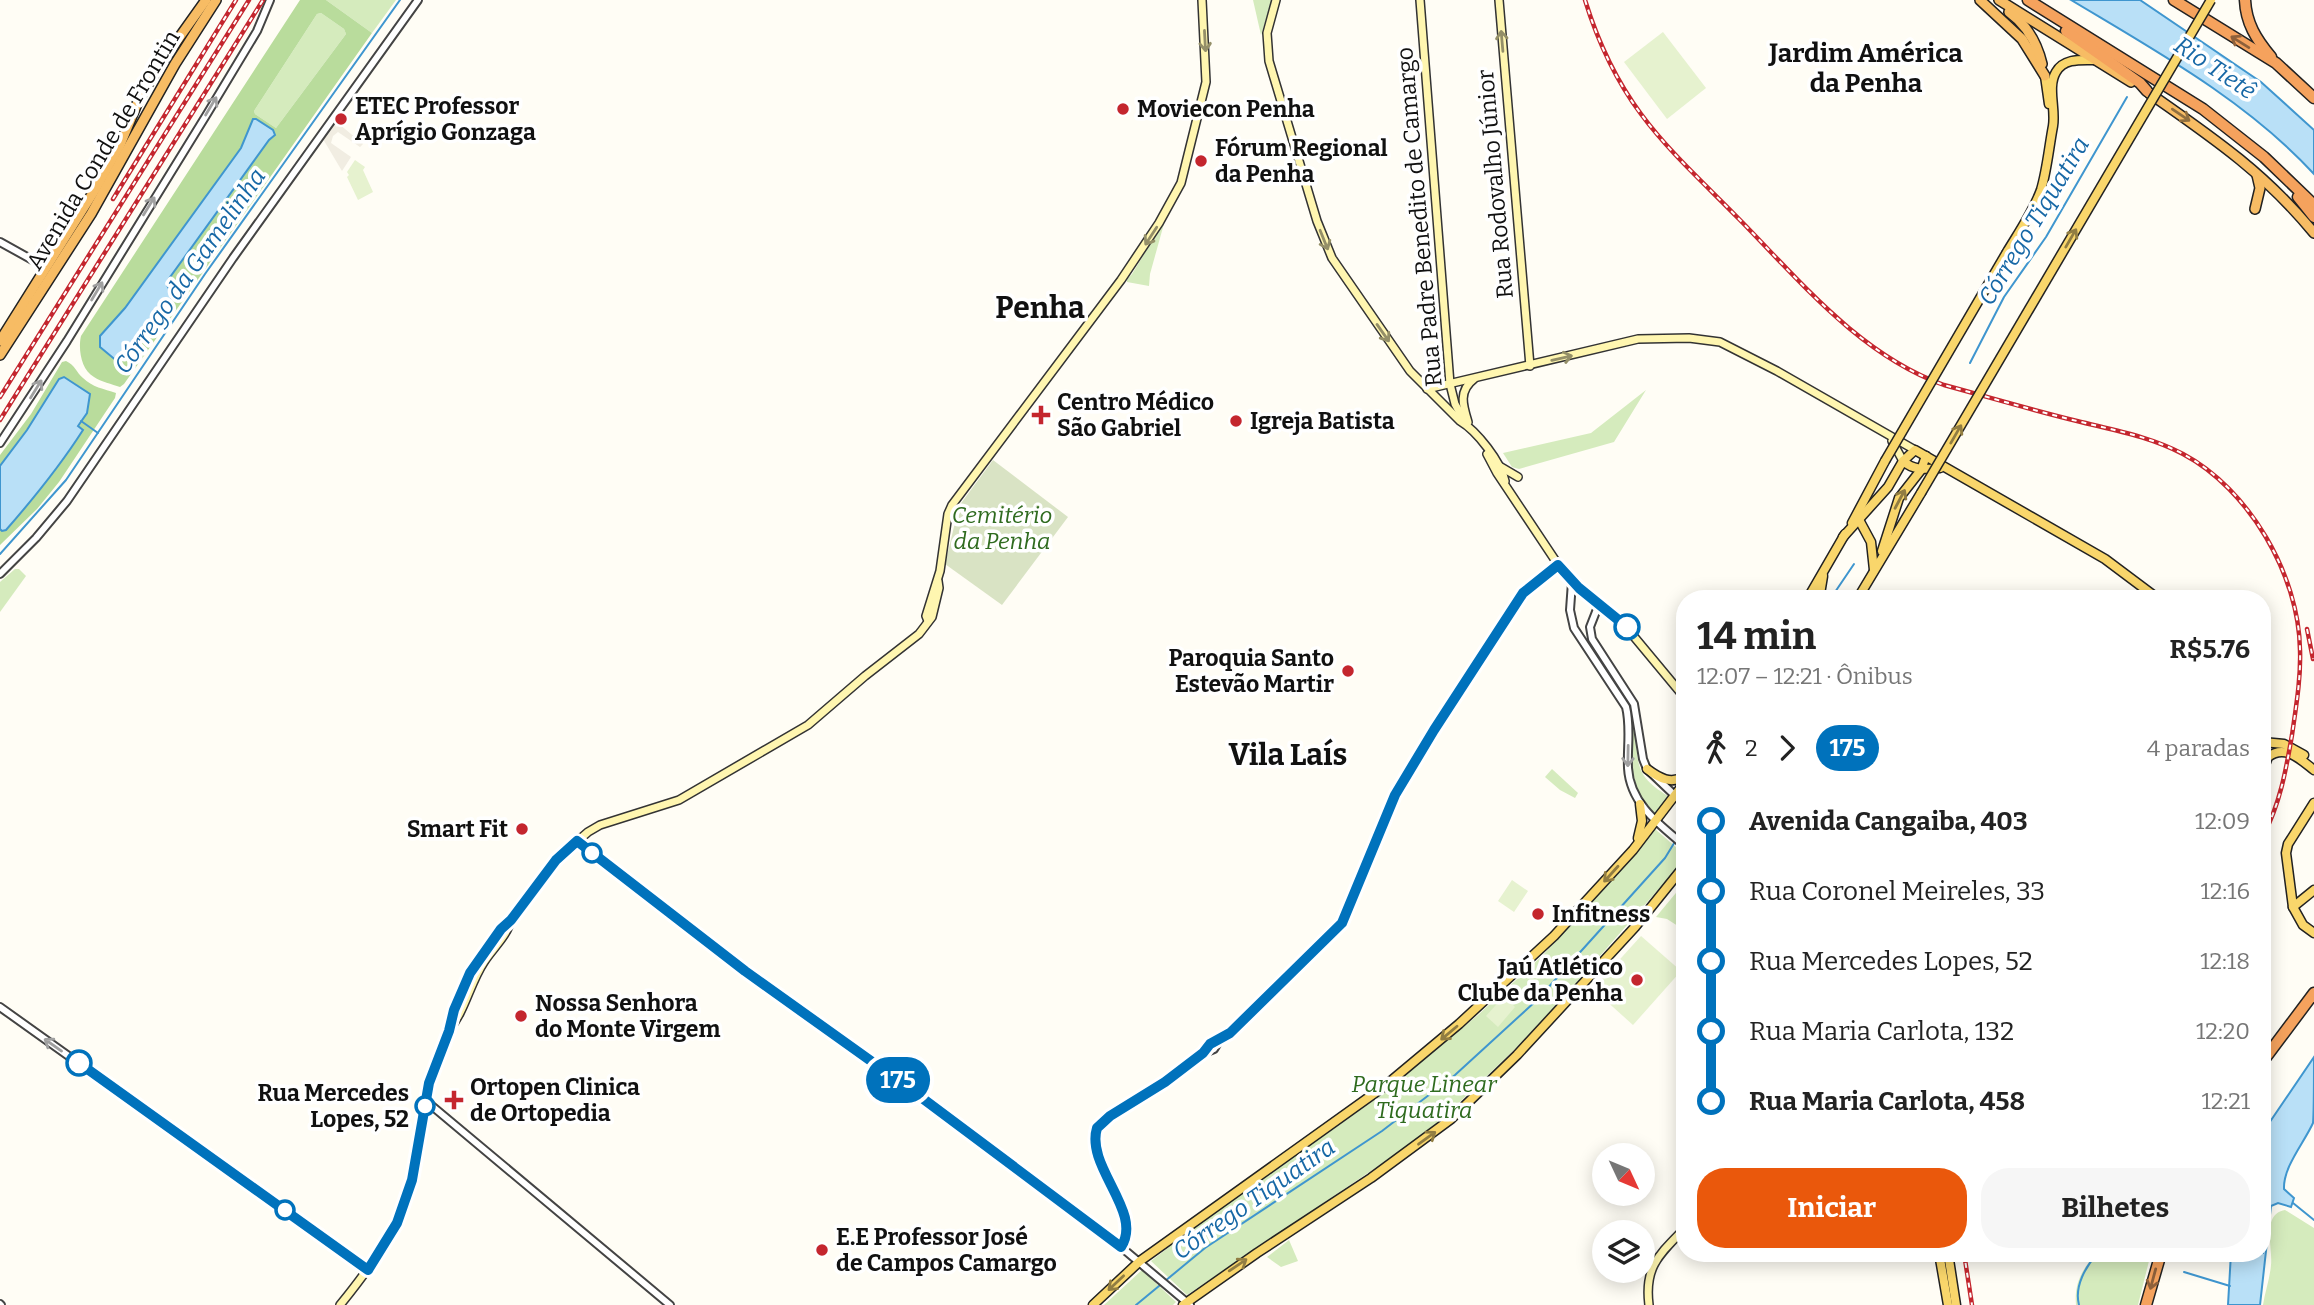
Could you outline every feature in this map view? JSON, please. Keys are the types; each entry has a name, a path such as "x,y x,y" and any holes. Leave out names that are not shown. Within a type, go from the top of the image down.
{"highway":[{"name":"Avenida Conde de Frontin","path":"0,341 96,188 120,145 139,99 206,0"},
{"name":"Avenida Conde de Frontin","path":"0,355 91,214 175,64 216,0"},
{"path":"1980,0 2018,33 2045,76"},
{"path":"1997,0 2015,16 2036,43 2045,76"},
{"path":"1997,0 2147,92 2212,136 2255,170 2314,233"},
{"path":"2028,0 2203,109 2264,157 2314,205"},
{"path":"2174,0 2276,62"},
{"path":"2245,0 2247,20 2253,33 2276,62 2314,98"},
{"path":"2052,15 2060,26 2140,83 2147,92"},
{"path":"134,138 142,114 163,78 164,72 159,66"},
{"path":"2264,157 2314,217"},
{"path":"2255,170 2260,185 2255,209 2266,195 2286,202"},
{"path":"2295,1019 2299,1006 2314,983"},
{"path":"2271,1050 2314,993"},
{"path":"2146,1305 2158,1262"}],"main road":[{"path":"340,1305 368,1270 397,1223 412,1180 432,1073 449,1031 454,1010 474,967 556,860 600,825 679,800 795,734 864,676 913,640 928,621 926,616 938,580 948,514 952,505 1116,287 1154,231 1181,183 1206,82 1202,0"},
{"path":"1276,0 1266,45 1324,242 1344,277 1409,371 1460,421 1469,426 1499,465 1505,481"},
{"name":"Rua Padre Benedito de Camargo","path":"1420,0 1450,384 1455,404 1469,426"},
{"name":"Rua Rodovalho Júnior","path":"1499,0 1530,366"},
{"path":"1862,590 2211,0"},
{"path":"1858,517 1885,461 2029,216 2040,190 2052,132 2055,72 2072,60 2096,60"},
{"path":"2045,76 2052,132"},
{"path":"1427,390 1638,339 1689,338 1720,342 1777,371 1889,438 1926,456 2105,559 2146,590"},
{"path":"1469,426 1462,400 1468,383 1475,378"},
{"path":"1889,438 1903,461 1913,468 1946,468"},
{"path":"1487,449 1492,465 1558,565 1572,582 1633,634 1676,687"},
{"path":"1813,590 1843,537 1858,517 1888,487 1903,461 1915,450"},
{"path":"1876,566 1899,498 1921,470 1926,456"},
{"path":"1499,465 1518,477"},
{"path":"1858,517 1871,542 1876,566"},
{"path":"1821,590 1824,570"},
{"path":"2271,740 2276,743"},
{"path":"2271,743 2292,747 2312,761"},
{"path":"2271,757 2281,752 2295,755 2314,770"},
{"path":"1647,769 1666,780 1676,779"},
{"path":"2314,803 2288,844 2286,853 2293,907 2303,925 2314,933"},
{"path":"1633,850 1642,827 1640,804"},
{"path":"1093,1305 1140,1261 1386,1086 1459,1024 1543,948 1657,822 1676,805"},
{"path":"2307,816 2314,809"},
{"path":"1186,1304 1371,1178 1451,1119 1517,1055 1626,937 1676,876"},
{"path":"2293,907 2314,890"},
{"path":"1650,1305 1647,1289 1653,1266 1659,1255 1676,1237"},
{"path":"1940,1262 1948,1305"},
{"path":"1949,1262 1956,1305"}],"street":[{"path":"0,443 257,31 270,0"},
{"path":"0,574 36,538 67,501 233,258 418,0"},
{"path":"0,242 46,268 56,268"},
{"path":"1121,1247 1126,1238 1125,1220 1096,1146 1095,1133 1100,1124 1165,1082 1245,1020 1342,923 1395,795 1434,730 1523,593 1558,565"},
{"path":"1572,582 1570,610 1574,628 1626,707 1629,720 1628,769 1640,804 1676,838"},
{"path":"1599,604 1590,627 1595,645 1634,705 1647,769 1676,797"},
{"path":"1574,628 1590,627"},
{"path":"577,841 745,971 906,1086 1140,1261 1186,1304"},
{"path":"0,1007 368,1270"},
{"path":"426,1101 670,1305"}],"green space":[{"path":"300,0 326,0 372,33 124,384 120,387 90,374 82,359 81,336","holes":["321,13 344,29 346,34 276,128 254,111 317,14","253,119 275,135 168,280 167,285 173,296 126,359 100,336 125,308 241,148"]},
{"path":"326,0 396,0 372,33"},
{"path":"1253,0 1272,0 1261,35"},
{"path":"321,13 344,29 346,34 276,128 254,111 317,14"},
{"path":"1663,32 1706,88 1667,119 1624,62"},
{"path":"355,160 365,167 363,170 373,192 358,200 347,177 347,172"},
{"path":"1165,220 1149,286 1127,282 1127,279"},
{"path":"66,361 90,384 116,393 115,398 59,482 37,509 0,545 0,529 2,531 35,495 83,430 78,426 87,413 27,430 0,466 0,455 31,414 62,362"},
{"path":"1646,390 1614,442 1519,469 1512,467 1503,453 1591,433"},
{"name":"Cemitério da Penha","path":"993,460 1068,517 1002,605 945,564 959,506"},
{"path":"15,569 19,569 26,576 0,612 0,582"},
{"path":"1633,725 1642,773 1668,796 1653,816 1645,805 1633,773 1630,726"},
{"path":"1552,769 1578,793 1575,798 1545,777"},
{"name":"Parque Linear Tiquatira","path":"1655,829 1676,847 1676,869 1563,998 1514,1050 1442,1119 1396,1154 1187,1295 1151,1261 1380,1096 1478,1015 1543,955"},
{"path":"1512,880 1528,891 1514,912 1498,901"},
{"path":"1676,893 1676,925 1667,919 1656,917"},
{"name":"Jaú Atlético Clube da Penha","path":"1641,936 1676,967 1676,977 1633,1025 1593,989"},
{"path":"1504,996 1515,1007 1498,1027 1486,1016"},
{"path":"2285,1210 2314,1228 2314,1305 2263,1305 2271,1265 2271,1225 2278,1213"},
{"path":"1289,1240 1298,1261 1281,1267 1267,1257"},
{"path":"2089,1262 2149,1262 2138,1305 2076,1305 2076,1290"},
{"path":"1142,1270 1176,1302 1173,1305 1104,1305"}],"shaded area":[{"path":"334,124 337,127 339,124 363,144 360,147 338,132 333,136 331,143 351,157 342,171 323,139"}],"water":[{"name":"Rio Tietê","path":"2071,0 2140,0 2261,82 2314,130 2314,174 2260,123 2230,100 2168,58"},
{"path":"253,119 273,130 275,135 168,280 167,285 173,296 155,323 133,352 118,362 100,347 100,336 125,308 241,148"},
{"path":"64,377 90,394 87,413 78,426 83,430 37,494 6,530 2,531 0,466 27,430 59,379"},
{"path":"2314,1057 2313,1123 2290,1164 2285,1181 2284,1189 2294,1198 2291,1207 2278,1203 2271,1206 2271,1120"},
{"path":"2230,1262 2265,1262 2260,1305 2228,1305"}],"waterway":[{"name":"Córrego da Gamelinha","path":"0,554 66,480 205,274 400,0"},
{"name":"Córrego Tiquatira","path":"1970,363 2004,297 2046,237 2127,97"},
{"path":"81,421 98,433"},
{"name":"Córrego Tiquatira","path":"1836,590 1854,564"},
{"name":"Córrego Tiquatira","path":"1136,1305 1205,1248 1382,1131 1455,1075 1537,1000 1665,858 1676,840"},
{"path":"2293,1203 2314,1220"},
{"path":"2079,1305 2078,1291 2091,1262"},
{"path":"2184,1272 2230,1286"}],"railway":[{"path":"113,199 236,0"},
{"path":"0,397 249,0"},
{"path":"0,420 263,0"},
{"path":"1585,0 1615,74 1663,142 1809,291 1858,336 1914,372 1944,385 2131,434 2170,448 2207,469 2249,512 2266,537 2291,593 2300,650 2292,735 2271,818"},
{"path":"2307,629 2313,659"},
{"path":"1965,1262 1972,1305"}],"bus line":[{"name":"175","path":"79,1063 368,1270 397,1223 412,1180 429,1083 470,973 556,860 577,841 745,971 906,1086 1121,1247 1126,1238 1125,1220 1096,1146 1097,1128 1123,1107 1165,1082 1203,1053 1214,1041 1219,1041 1230,1033 1342,923 1395,795 1448,707 1523,593 1558,565 1572,582 1627,627"}],"place":[{"name":"Moviecon Penha","path":"1123,109"},
{"name":"ETEC Professor Aprígio Gonzaga","path":"341,119"},
{"name":"Fórum Regional da Penha","path":"1201,161"},
{"name":"Centro Médico São Gabriel","path":"1041,415"},
{"name":"Igreja Batista","path":"1236,421"},
{"name":"Paroquia Santo Estevão Martir","path":"1348,671"},
{"name":"Smart Fit","path":"522,829"},
{"name":"Infitness","path":"1538,914"},
{"name":"Jaú Atlético Clube da Penha","path":"1637,980"},
{"name":"Nossa Senhora do Monte Virgem","path":"521,1016"},
{"name":"Ortopen Clinica de Ortopedia","path":"454,1100"},
{"name":"Rua Mercedes Lopes, 52","path":"425,1106"},
{"name":"E.E Professor José de Campos Camargo","path":"822,1250"}],"district":[{"name":"Jardim América da Penha","path":"1866,68"},
{"name":"Penha","path":"1040,308"},
{"name":"Vila Laís","path":"1288,755"}]}
